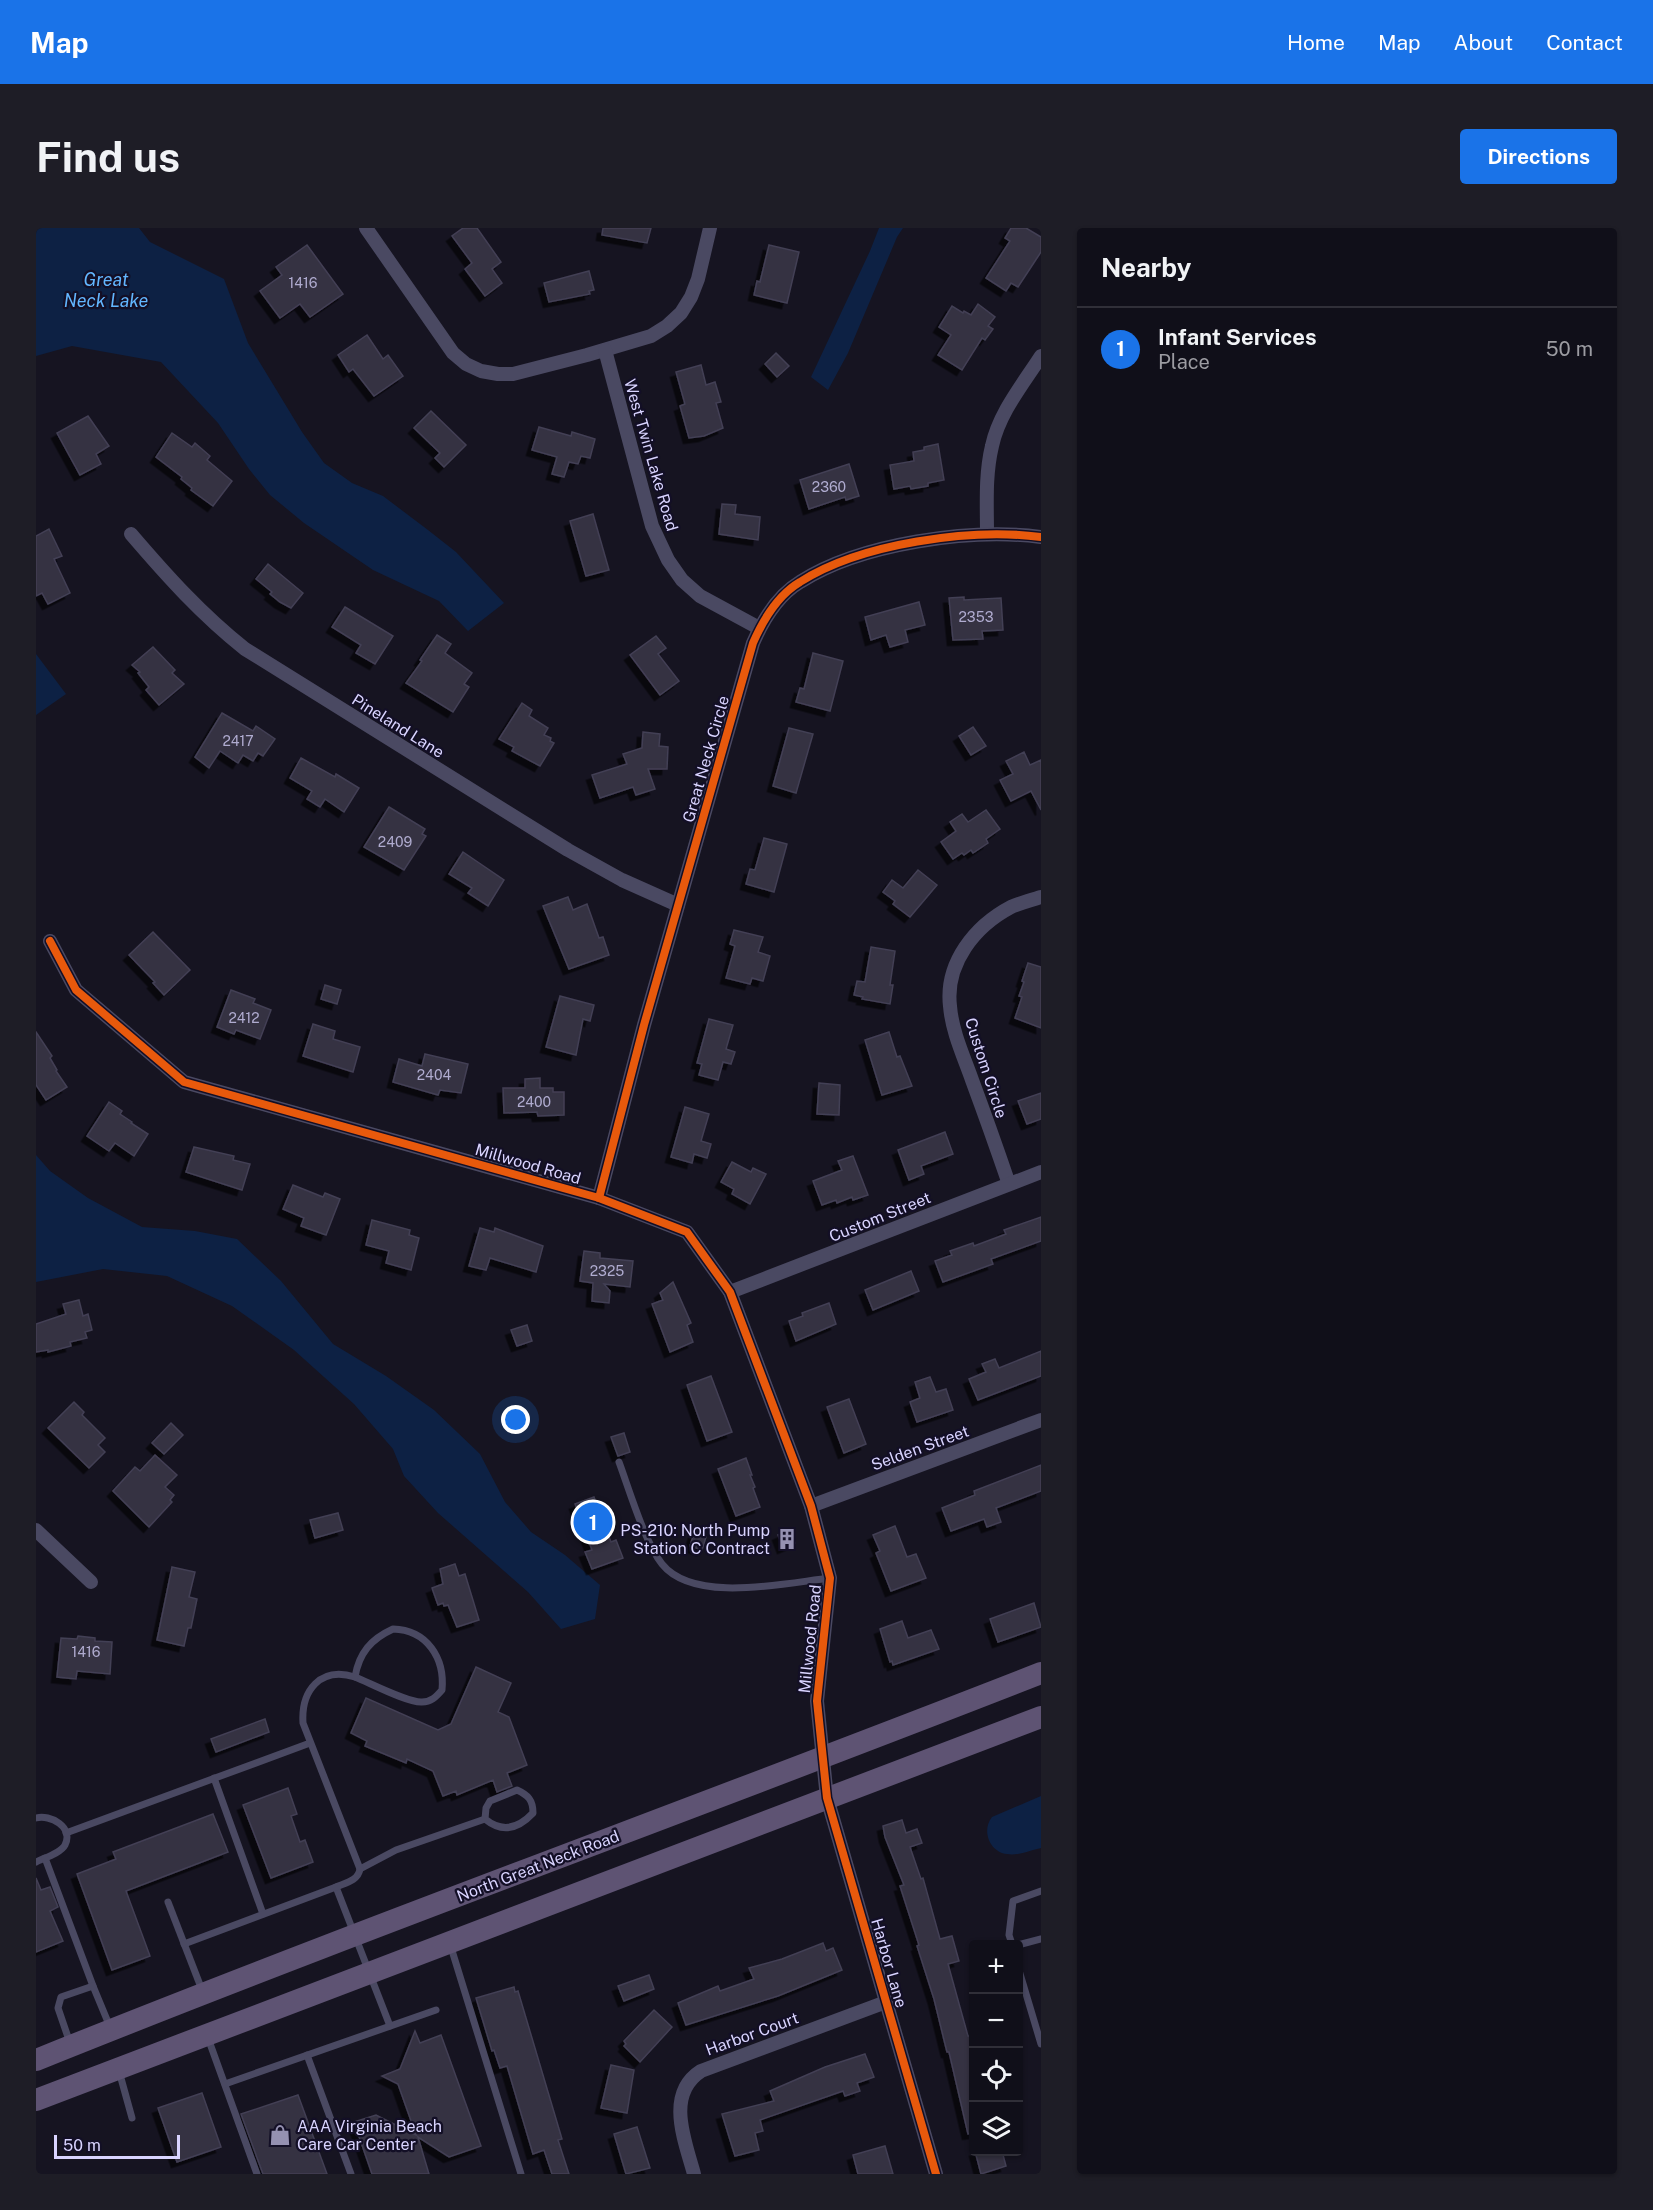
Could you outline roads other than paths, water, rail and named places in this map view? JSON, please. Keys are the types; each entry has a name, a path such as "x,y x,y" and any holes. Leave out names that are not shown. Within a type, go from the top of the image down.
{"main road":[{"name":"North Great Neck Road","path":"36,2060 203,1993 824,1758 1041,1673"},
{"path":"36,2100 1041,1717"}],"street":[{"path":"366,228 453,353 466,364 489,373 513,374 651,336 667,326 681,313 691,297 698,279 710,228"},
{"name":"West Twin Lake Road","path":"605,350 652,526 668,560 682,580 700,596 759,628"},
{"path":"987,534 987,472 992,444 1005,413 1041,356"},
{"name":"Pineland Lane","path":"131,534 180,592 211,622 245,649 568,850 622,880 678,905"},
{"name":"Great Neck Circle","path":"599,1198 644,1025 759,628 773,608 799,582 826,567 856,556 943,538 987,534 1041,537"},
{"name":"Custom Circle","path":"1009,1184 956,1034 950,1006 950,986 960,957 976,932 1013,906 1041,897"},
{"name":"Millwood Road","path":"50,941 76,990 184,1082 599,1198 687,1232 730,1292 811,1506 830,1578 817,1701 824,1758"},
{"name":"Custom Street","path":"730,1292 1041,1172"},
{"name":"Selden Street","path":"811,1506 1041,1420"},
{"path":"36,1530 91,1582"},
{"name":"Harbor Lane","path":"824,1758 827,1798 936,2174"},
{"name":"Harbor Court","path":"694,2174 680,2125 680,2102 691,2077 701,2071 886,2002"}],"lane":[{"path":"619,1462 651,1547 661,1564 672,1574 686,1581 709,1587 732,1589 830,1578"},
{"path":"355,1677 363,1651 372,1641 393,1629 405,1629 417,1634 427,1642 436,1655 440,1667 442,1690 429,1701 420,1703 355,1677 334,1673 318,1681 304,1700 303,1723 360,1869"},
{"path":"66,1833 310,1743"},
{"path":"214,1778 263,1914"},
{"path":"517,1790 529,1796 533,1805 533,1813 526,1821 508,1828 498,1828 485,1819 486,1808 490,1801 517,1790"},
{"path":"36,1818 49,1817 58,1821 66,1833 65,1846 36,1862"},
{"path":"184,1944 336,1887 356,1878 360,1869 396,1850 485,1819"},
{"path":"45,1858 111,2030"},
{"path":"336,1887 390,2026"},
{"path":"1011,1940 1009,1935 1013,1901 1041,1891"},
{"path":"168,1902 203,1993"},
{"path":"1023,1944 1041,1939"},
{"path":"449,1942 521,2174"},
{"path":"1023,1984 1041,2044"},
{"path":"71,2046 58,2008 61,1997 93,1986"},
{"path":"225,2084 436,2010"},
{"path":"207,2035 256,2174"},
{"path":"307,2055 351,2174"},
{"path":"118,2069 132,2118"}],"water":[{"name":"Great Neck Lake","path":"36,228 139,228 150,242 224,279 248,343 302,432 324,463 352,483 383,496 428,530 456,552 504,603 468,631 439,601 373,570 304,523 270,495 249,469 218,423 161,362 72,346 36,356"},
{"path":"879,228 903,228 897,237 848,353 828,390 811,377"},
{"path":"36,654 66,694 36,715"},
{"path":"36,1155 50,1171 88,1198 142,1227 195,1231 237,1239 281,1281 333,1344 386,1376 434,1410 480,1454 505,1502 531,1532 565,1555 600,1585 595,1619 561,1629 528,1592 438,1513 404,1476 393,1449 354,1404 294,1350 232,1306 167,1276 103,1269 36,1282"},
{"path":"1041,1796 1041,1848 1020,1854 1001,1852 996,1849 987,1834 992,1817"}],"place":[{"name":"Infant Services","path":"593,1522"},
{"name":"PS-210: North Pump Station C Contract","path":"787,1539"},
{"name":"AAA Virginia Beach Care Car Center","path":"280,2135"}]}
